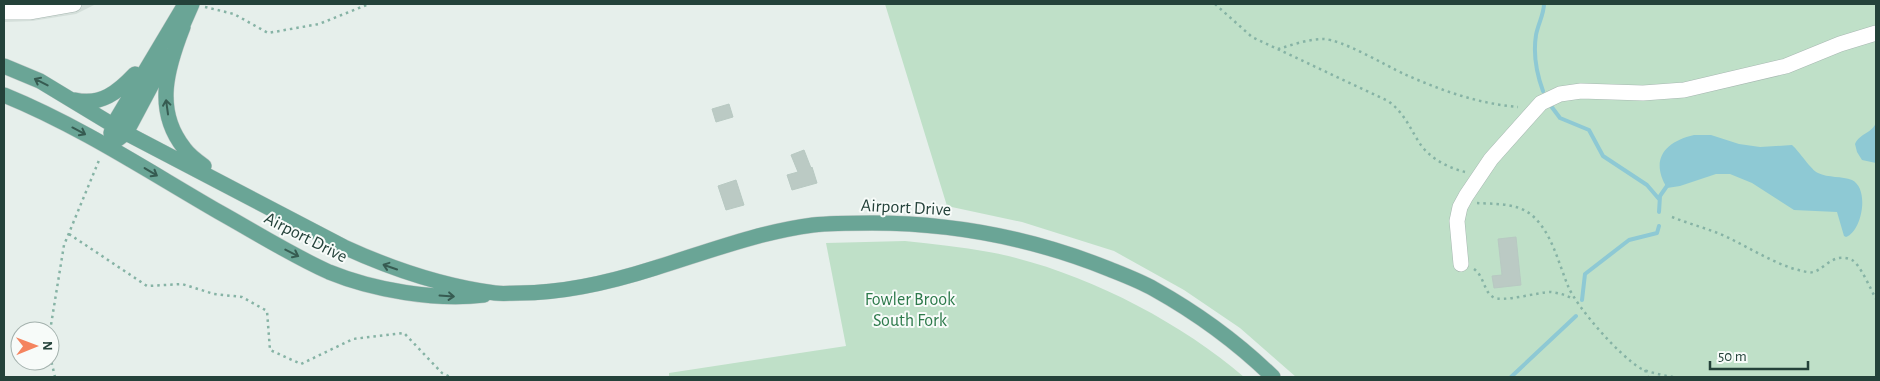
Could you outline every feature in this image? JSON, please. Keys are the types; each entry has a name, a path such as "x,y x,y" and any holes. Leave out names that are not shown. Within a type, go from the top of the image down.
{"main road":[{"path":"4,95 48,114 102,147 154,55 186,4"},
{"name":"Airport Drive","path":"192,4 170,60 165,92 167,114 173,130 184,148 203,166 242,193"},
{"name":"Airport Drive","path":"102,147 126,133 182,27"},
{"path":"70,98 85,102 109,97 120,90 154,55"},
{"name":"Airport Drive","path":"4,66 40,81 126,133 344,247 380,264 415,276 497,293 538,293 575,289 616,280 748,240 813,225 877,223 936,225 982,232 1073,255 1153,288 1226,336 1273,377"},
{"name":"Airport Drive","path":"102,147 284,249 359,283 430,295 464,298 505,293"}],"lane":[{"path":"4,12 29,12 74,4"},
{"path":"1461,264 1457,221 1463,202 1478,176 1541,103 1560,94 1581,91 1650,92 1684,90 1786,66 1840,44 1876,33"}],"path":[{"path":"202,15 205,7 234,14 268,32 320,24 369,4"},
{"path":"1215,4 1252,37 1388,101 1405,116 1418,141 1429,154 1446,165 1478,176"},
{"path":"1278,48 1319,39 1332,40 1405,74 1484,103 1520,108 1541,103"},
{"path":"52,321 64,245 102,147"},
{"path":"1463,202 1506,206 1528,213 1545,234 1574,299 1627,360 1645,370 1673,377"},
{"path":"1672,217 1722,235 1774,261 1808,273 1816,272 1832,260 1850,259 1859,268 1876,299"},
{"path":"69,234 147,286 182,284 214,294 242,297 268,312 270,350 301,364 353,339 404,332 442,373 450,377"},
{"path":"1461,264 1469,265 1480,274 1493,297 1501,300 1551,292 1574,299"},
{"path":"1645,370 1648,377"}],"shaded area":[{"path":"4,4 96,4 76,14 32,21 4,22"}],"green space":[{"path":"885,4 1876,4 1876,377 1296,377 1240,328 1184,290 1114,251 1022,222 947,206"},
{"name":"Fowler Brook South Fork","path":"905,241 989,252 1056,270 1090,283 1157,316 1188,335 1244,377 669,377 669,373 846,346 826,243"}],"water":[{"path":"1876,122 1876,163 1862,160 1855,144 1860,137 1872,129"},
{"path":"1694,135 1711,135 1739,144 1760,147 1792,145 1818,173 1852,180 1858,185 1861,192 1862,210 1856,227 1846,237 1844,236 1837,212 1794,210 1752,183 1730,174 1716,174 1680,186 1667,188 1660,169 1660,161 1663,154 1675,142"}],"building":[{"path":"729,104 733,117 716,122 712,109"},
{"path":"804,150 817,183 792,190 787,175 798,172 791,155"},
{"path":"736,180 744,205 726,210 718,186"},
{"path":"1516,237 1521,285 1494,288 1492,276 1502,275 1498,239"}],"waterway":[{"path":"1543,91 1537,70 1535,49 1536,35 1544,4"},
{"path":"1551,106 1560,118 1589,130 1603,156 1647,185 1659,199"},
{"path":"1659,212 1660,196 1669,183"},
{"path":"1582,300 1585,274 1629,240 1657,233 1659,226"},
{"path":"1511,377 1576,316"}]}
